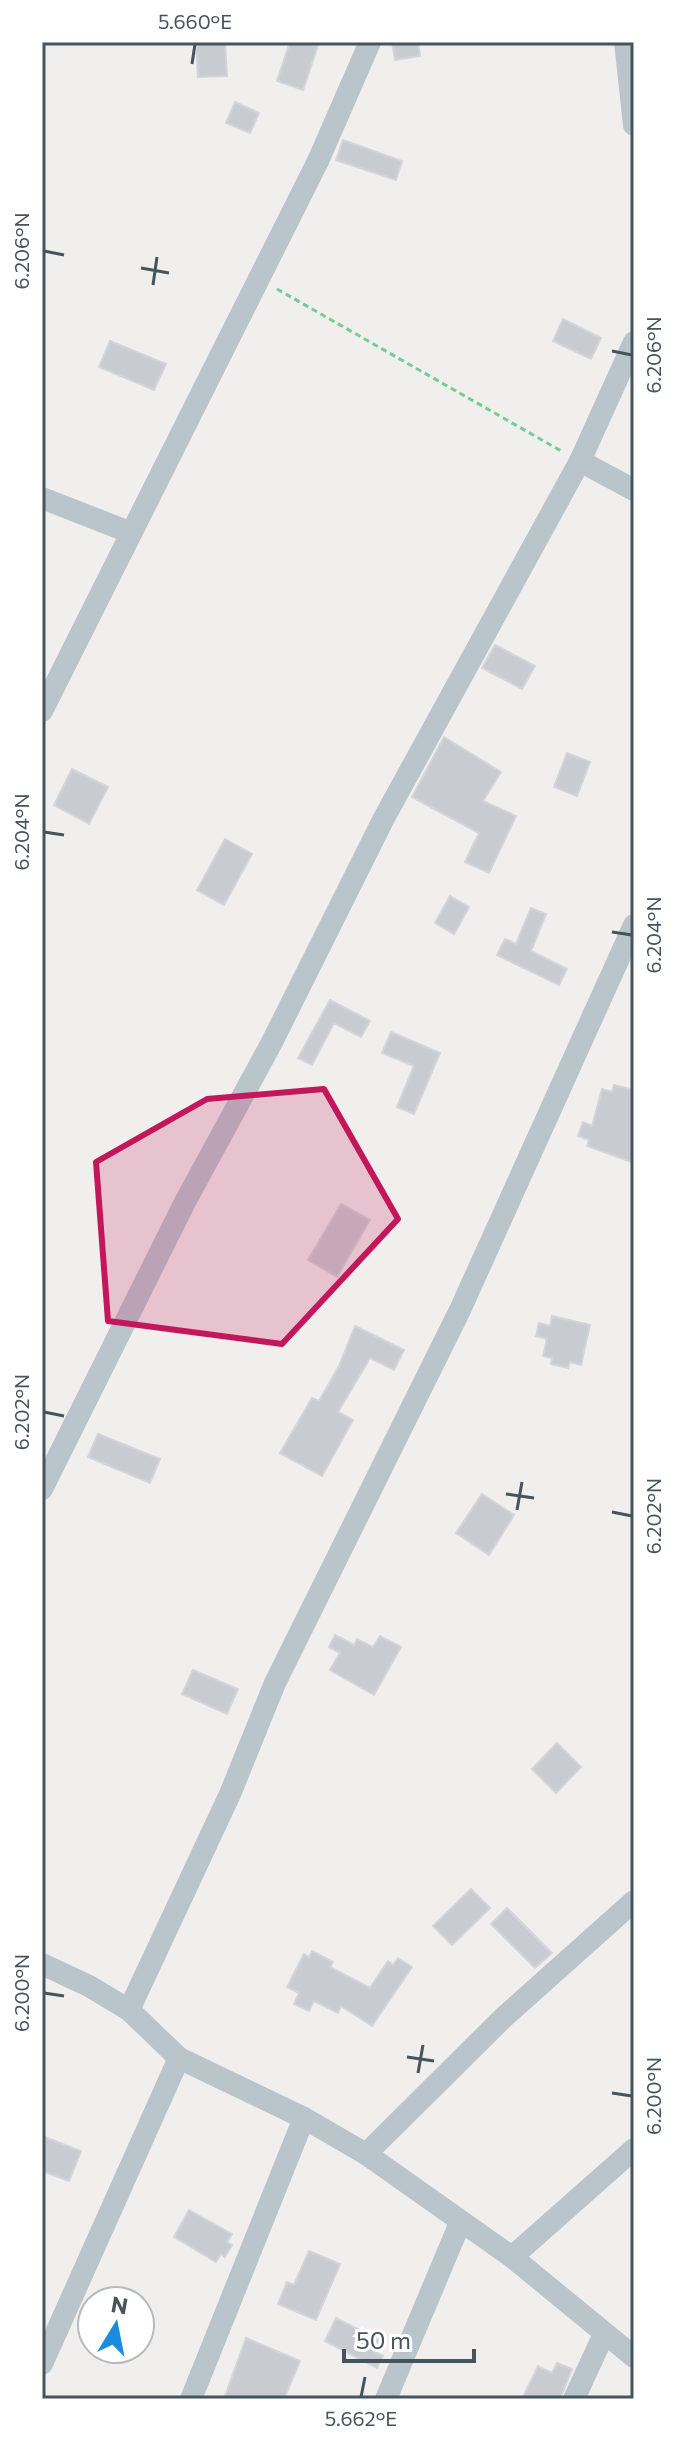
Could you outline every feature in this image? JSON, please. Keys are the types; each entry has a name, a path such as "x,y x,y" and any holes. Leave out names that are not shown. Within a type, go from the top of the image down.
{"street":[{"path":"42,711 129,532 318,161 370,42"},
{"path":"625,42 634,125"},
{"path":"42,1489 185,1202 271,1044 384,818 580,461 634,342"},
{"path":"580,461 634,490"},
{"path":"42,498 129,532"},
{"path":"129,2010 230,1794 275,1683 460,1310 634,925"},
{"path":"366,2154 503,2018 634,1901"},
{"path":"42,1964 89,1986 129,2010 179,2058 304,2118 366,2154 512,2257 634,2357"},
{"path":"42,2364 179,2058"},
{"path":"191,2399 304,2118"},
{"path":"512,2257 634,2149"},
{"path":"386,2399 460,2223"},
{"path":"574,2399 604,2334"}],"path":[{"path":"257,277 580,461"}],"highlighted area":[{"path":"324,1089 398,1219 282,1344 108,1321 96,1162 207,1099"}],"building":[{"path":"196,42 225,42 227,76 198,77"},
{"path":"290,42 319,42 303,90 277,81"},
{"path":"392,42 418,42 420,56 395,60"},
{"path":"235,102 259,113 250,133 226,123"},
{"path":"343,140 402,161 396,180 336,160"},
{"path":"563,319 601,338 591,359 553,341"},
{"path":"110,341 166,364 154,390 99,367"},
{"path":"495,645 535,666 522,689 482,668"},
{"path":"444,737 501,772 483,801 516,816 489,873 465,862 479,833 412,797"},
{"path":"567,753 590,762 577,796 554,787"},
{"path":"72,769 108,787 89,824 54,805"},
{"path":"225,839 252,854 224,905 197,890"},
{"path":"450,896 469,907 454,934 435,923"},
{"path":"531,908 546,914 531,951 567,969 559,985 497,955 505,939 516,944"},
{"path":"330,1000 370,1021 361,1037 334,1023 312,1065 298,1058"},
{"path":"391,1032 440,1053 414,1114 397,1107 414,1066 382,1053"},
{"path":"614,1085 634,1090 634,1163 587,1146 589,1140 578,1136 583,1122 592,1126 602,1089 612,1092"},
{"path":"341,1204 370,1220 337,1277 308,1260"},
{"path":"552,1316 590,1325 581,1365 570,1362 568,1368 551,1364 552,1358 543,1356 547,1339 536,1336 539,1323 550,1326"},
{"path":"355,1326 404,1350 394,1370 370,1358 338,1412 353,1420 322,1476 280,1453 312,1398 319,1401 339,1366"},
{"path":"98,1434 160,1459 150,1483 88,1457"},
{"path":"482,1494 514,1515 489,1555 456,1533"},
{"path":"335,1635 354,1645 357,1639 373,1647 380,1636 401,1647 374,1695 330,1670 340,1653 329,1647"},
{"path":"193,1670 238,1689 227,1714 182,1694"},
{"path":"557,1743 581,1767 556,1793 532,1769"},
{"path":"471,1889 490,1908 452,1945 433,1926"},
{"path":"507,1908 552,1953 535,1968 491,1924"},
{"path":"312,1951 333,1962 330,1967 370,1988 388,1961 393,1965 398,1958 412,1967 372,2026 341,2006 338,2013 314,2001 309,2011 294,2004 299,1993 287,1987 304,1954 309,1957"},
{"path":"42,2136 81,2151 69,2181 42,2171"},
{"path":"189,2210 232,2234 227,2242 232,2245 225,2257 221,2254 216,2262 174,2237"},
{"path":"309,2251 340,2264 316,2320 278,2304 287,2282 294,2285"},
{"path":"336,2318 379,2340 374,2351 383,2356 377,2368 325,2341"},
{"path":"246,2338 300,2361 284,2399 224,2399"},
{"path":"557,2363 572,2369 560,2399 522,2399 538,2366 552,2373"}]}
